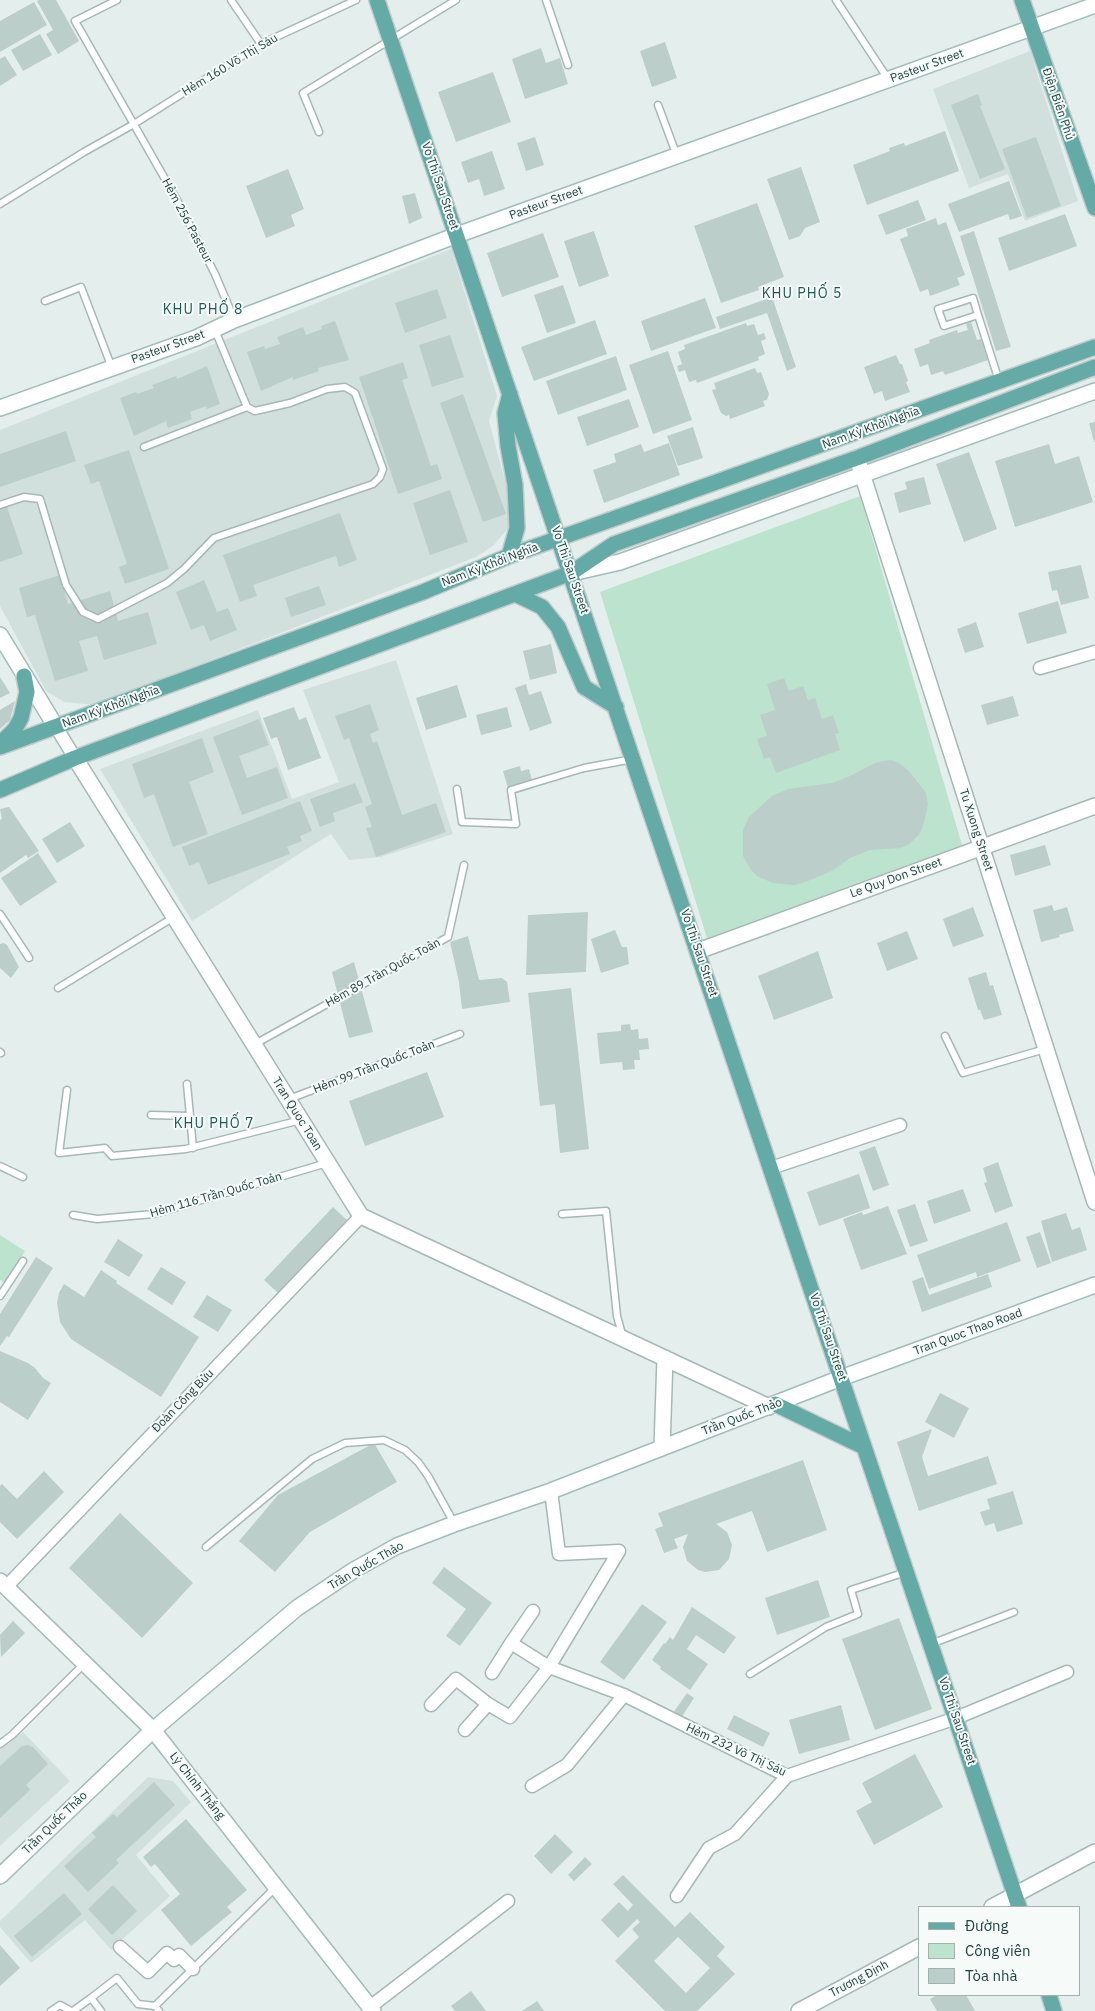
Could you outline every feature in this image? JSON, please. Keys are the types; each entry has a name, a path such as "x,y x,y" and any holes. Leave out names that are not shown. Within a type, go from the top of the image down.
{"main road":[{"name":"Vo Thi Sau Street","path":"377,0 1017,1901"},
{"name":"Điện Biên Phủ","path":"1022,0 1095,208"},
{"name":"Pasteur Street","path":"0,408 215,330 234,320 457,235 1095,5"},
{"name":"Nam Kỳ Khởi Nghĩa","path":"0,746 423,592 509,556 1095,347"},
{"name":"Nam Kỳ Khởi Nghĩa","path":"571,573 614,544 857,458 1095,367"},
{"name":"Nam Kỳ Khởi Nghĩa","path":"0,790 75,758 571,573 620,562 1095,391"},
{"path":"509,556 517,528 516,485 508,446 505,414 510,394"},
{"name":"Tu Xuong Street","path":"857,458 1095,1202"},
{"path":"515,594 542,607 558,627 584,687 616,707"},
{"path":"0,635 56,727"},
{"path":"0,746 15,729 21,718 27,692 24,676"},
{"name":"Tran Quoc Toan","path":"75,758 361,1216"},
{"name":"Le Quy Don Street","path":"698,951 1095,806"},
{"path":"361,1216 665,1358 864,1447"},
{"name":"Tran Quoc Thao Road","path":"841,1378 1095,1285"},
{"path":"662,1447 665,1358"},
{"name":"Trần Quốc Thảo","path":"0,1876 153,1730 297,1608 354,1570 397,1546 454,1524 551,1491 841,1378"},
{"name":"Lý Chính Thắng","path":"3,1584 153,1730 371,2009"},
{"path":"996,1906 1017,1901 1095,1852"},
{"name":"Trương Định","path":"799,2011 918,1948"},
{"path":"1049,1996 1054,2011"}],"street":[{"path":"1040,668 1095,652"},
{"name":"Tran Quoc Toan","path":"56,727 75,758"},
{"path":"771,1168 900,1125"},
{"name":"Đoàn Công Bửu","path":"3,1584 361,1216"},
{"path":"431,1705 456,1679 488,1704 510,1717 549,1667 619,1551 559,1554 551,1491"},
{"path":"492,1673 533,1611"},
{"name":"Hẻm 232 Võ Thị Sáu","path":"511,1643 549,1667 624,1695 787,1776 956,1718 1067,1672"},
{"path":"532,1786 567,1765 624,1695"},
{"path":"465,1730 488,1704"},
{"path":"677,1896 709,1848 735,1834 787,1776"},
{"path":"371,2009 508,1901"},
{"path":"120,1947 148,1972 168,1953 174,1960 179,1955 193,1969"}],"lane":[{"name":"Hẻm 256 Pasteur","path":"117,0 75,21 177,200 215,274 234,320"},
{"path":"231,0 261,44"},
{"name":"Hẻm 160 Võ Thị Sáu","path":"0,204 134,124 261,44 356,0"},
{"path":"319,132 303,93 456,0"},
{"path":"546,0 568,66"},
{"path":"836,0 888,80"},
{"path":"658,105 677,156"},
{"path":"45,301 81,287 112,368"},
{"path":"978,315 944,326 938,309 973,298 999,382"},
{"path":"215,330 247,408"},
{"path":"0,505 24,497 40,499 66,585 83,612 98,618 167,583 184,569 214,538 373,484 380,477 383,469 371,432 355,393 345,387 327,389 290,403 255,411 247,408 144,447"},
{"path":"457,789 462,822 516,824 511,790 584,768 633,759"},
{"name":"Hẻm 89 Trần Quốc Toản","path":"254,1045 448,937 464,865"},
{"path":"0,914 29,958"},
{"path":"58,988 174,917"},
{"name":"Hẻm 99 Trần Quốc Toản","path":"288,1100 460,1034"},
{"path":"945,1036 963,1073 1046,1049"},
{"path":"187,1084 193,1148"},
{"path":"67,1090 60,1153 105,1148 112,1156 193,1148 301,1120"},
{"path":"151,1115 190,1116"},
{"name":"Hẻm 116 Trần Quốc Toản","path":"73,1215 96,1219 154,1214 328,1163"},
{"path":"0,1166 23,1177"},
{"path":"562,1214 606,1211 617,1316 624,1339"},
{"path":"0,1296 23,1260"},
{"path":"206,1547 312,1459 345,1443 375,1440 384,1440 405,1450 418,1462 454,1524"},
{"path":"750,1674 826,1628 858,1614 852,1590 907,1572"},
{"path":"931,1644 1014,1612"},
{"path":"0,1744 12,1735 85,1664"},
{"path":"51,2011 60,2004 72,2011 117,1978 138,2004 157,2009 193,1969 276,1887"},
{"path":"92,1998 100,2011"}],"shaded area":[{"path":"1030,51 1078,201 1025,221 1008,174 969,188 933,89"},
{"path":"451,249 497,396 489,421 513,511 509,527 494,545 476,557 95,705 64,702 46,691 0,606 0,430"},
{"path":"396,660 453,834 381,857 349,860 331,834 192,921 100,769 258,710 292,799 339,782 303,690"},
{"path":"23,1732 70,1781 0,1846 0,1748"},
{"path":"148,1777 173,1781 191,1802 136,1855 170,1896 111,1950 85,1920 31,1963 0,1927 0,1921"}],"green space":[{"path":"860,496 962,845 707,938 600,592"},
{"path":"0,1235 25,1251 5,1283 0,1280"}],"building":[{"path":"56,0 79,41 58,54 46,34 53,30 37,1"},
{"path":"34,2 47,25 0,52 0,21"},
{"path":"40,34 52,55 23,71 11,50"},
{"path":"665,42 677,78 652,87 640,51"},
{"path":"541,48 546,63 560,58 568,84 525,99 512,59"},
{"path":"5,56 17,75 0,86 0,59"},
{"path":"493,72 511,122 456,142 438,92"},
{"path":"978,94 982,105 980,106 1005,169 980,179 951,105"},
{"path":"945,131 959,171 867,205 853,165 890,151 889,148 904,143 905,146"},
{"path":"535,137 544,165 526,171 517,143"},
{"path":"1036,137 1061,206 1027,218 1002,149"},
{"path":"492,151 505,189 484,196 479,179 468,183 461,162"},
{"path":"801,167 820,222 805,228 800,236 789,240 767,179"},
{"path":"288,169 304,209 291,215 295,226 266,238 246,186"},
{"path":"1009,181 1022,216 1010,220 1008,214 959,232 948,204"},
{"path":"415,193 422,218 409,224 402,196"},
{"path":"918,200 926,220 886,235 878,215"},
{"path":"757,203 784,277 758,287 759,290 721,303 694,226"},
{"path":"1065,214 1077,246 1009,271 998,238"},
{"path":"936,218 938,225 946,222 965,275 957,278 960,285 930,296 928,289 920,292 900,239 908,236 906,229"},
{"path":"594,231 609,276 579,287 564,241"},
{"path":"974,231 1011,347 996,351 960,236"},
{"path":"543,233 559,277 502,297 487,253"},
{"path":"563,285 576,323 547,333 534,295"},
{"path":"437,289 447,318 405,333 395,303"},
{"path":"772,297 796,367 787,371 767,313 720,329 716,317"},
{"path":"705,298 716,328 651,351 641,321"},
{"path":"595,320 607,354 534,381 521,347"},
{"path":"335,321 349,360 318,368 319,371 293,380 293,377 261,391 247,352 264,346 265,349 280,344 277,337 303,327 306,335 322,329 321,326"},
{"path":"971,322 977,340 981,339 988,360 945,375 943,371 931,375 928,364 920,367 914,349 930,343 929,340 957,330 958,333 968,330 966,324"},
{"path":"746,323 747,326 754,324 758,335 764,333 766,339 761,341 765,354 758,357 759,360 697,383 696,380 689,382 685,370 679,372 677,366 682,364 678,352 685,349 684,345"},
{"path":"450,335 464,377 432,387 419,345"},
{"path":"668,351 692,420 653,434 629,365"},
{"path":"896,355 900,364 902,364 910,392 885,401 882,391 874,394 864,367"},
{"path":"616,356 627,390 558,415 546,381"},
{"path":"403,362 408,378 402,380 431,466 437,464 442,479 398,494 359,377"},
{"path":"207,366 220,404 207,409 206,406 190,412 192,419 168,428 166,421 134,436 120,398 154,388 152,385 176,376 177,379"},
{"path":"755,368 757,373 761,372 769,394 767,400 763,401 765,406 730,419 729,415 726,416 721,413 712,390 716,389 714,383"},
{"path":"463,394 506,514 483,522 440,403"},
{"path":"629,399 639,427 587,446 577,417"},
{"path":"1095,422 1095,442 1094,442 1089,423"},
{"path":"693,427 703,458 678,466 667,436"},
{"path":"66,431 76,461 0,487 0,454"},
{"path":"669,443 680,475 604,503 593,470 616,462 614,454 641,444 644,452"},
{"path":"1049,444 1055,464 1079,456 1093,502 1015,527 995,461"},
{"path":"129,450 169,569 125,584 119,567 127,564 99,481 91,484 84,465"},
{"path":"969,452 997,529 964,542 936,464"},
{"path":"924,477 931,504 899,513 894,493 907,489 905,482"},
{"path":"450,490 468,542 430,555 413,503"},
{"path":"7,507 23,554 0,562 0,509"},
{"path":"340,513 357,560 339,567 336,556 253,585 257,596 240,602 223,555"},
{"path":"1081,565 1089,598 1061,605 1057,590 1052,591 1048,572"},
{"path":"60,575 68,604 110,591 118,621 148,612 157,644 104,660 97,636 79,641 88,671 55,681 35,615 27,617 19,588"},
{"path":"204,580 217,612 228,608 237,630 210,641 204,625 191,630 176,592"},
{"path":"319,586 326,605 291,617 285,598"},
{"path":"1058,601 1067,633 1027,644 1018,613"},
{"path":"976,622 984,647 965,653 957,629"},
{"path":"551,644 557,673 530,680 523,651"},
{"path":"0,677 10,693 0,698"},
{"path":"784,678 789,691 803,686 808,700 815,698 822,719 833,715 839,733 835,734 840,750 776,773 770,757 764,759 757,739 767,736 760,715 775,710 767,684"},
{"path":"526,684 529,695 541,691 552,723 530,731 515,688"},
{"path":"457,685 467,717 426,730 416,698"},
{"path":"1013,696 1019,716 987,725 981,705"},
{"path":"15,701 10,720 0,729 0,710"},
{"path":"370,704 379,730 370,734 373,743 377,741 402,815 436,803 446,832 376,857 366,828 372,827 365,807 372,804 349,738 344,740 335,716"},
{"path":"294,707 299,720 306,717 321,758 288,770 277,737 271,739 263,718"},
{"path":"507,707 512,727 481,735 476,715"},
{"path":"259,719 269,745 239,756 247,778 277,767 288,798 242,815 213,737"},
{"path":"202,738 214,772 189,782 208,834 173,847 154,794 144,798 132,764"},
{"path":"890,760 899,763 909,771 926,793 928,805 923,826 919,835 909,844 901,848 870,850 850,858 832,871 794,885 773,883 757,876 751,870 743,856 743,830 749,817 772,796 788,789 832,783 875,763"},
{"path":"520,766 521,771 529,769 534,788 510,795 503,771"},
{"path":"355,783 363,802 333,813 335,821 320,827 310,799"},
{"path":"300,801 312,831 300,836 302,841 287,847 290,854 208,885 199,862 189,866 182,847"},
{"path":"9,807 39,851 28,858 26,855 0,873 0,820 2,819 0,809"},
{"path":"70,822 85,846 57,863 42,839"},
{"path":"1045,845 1051,865 1015,876 1010,855"},
{"path":"38,853 57,882 20,906 1,878"},
{"path":"1052,905 1054,911 1067,907 1074,931 1041,942 1033,910"},
{"path":"973,907 984,936 953,947 943,919"},
{"path":"588,912 586,972 526,975 528,915"},
{"path":"615,930 622,947 627,947 629,964 601,973 591,939"},
{"path":"907,931 918,959 887,971 877,943"},
{"path":"468,936 479,980 502,978 507,982 510,1002 462,1009 459,982 450,942"},
{"path":"4,943 19,967 11,978 0,968 0,944"},
{"path":"818,951 833,998 774,1020 758,976"},
{"path":"354,962 373,1032 349,1038 332,972"},
{"path":"986,972 990,986 993,985 1002,1015 984,1020 980,1010 978,1010 968,978"},
{"path":"571,988 589,1149 560,1153 555,1104 540,1106 528,993"},
{"path":"630,1024 631,1030 638,1029 639,1039 648,1038 649,1049 639,1050 640,1060 634,1060 635,1069 623,1070 622,1062 600,1064 597,1033 621,1031 621,1025"},
{"path":"427,1072 444,1117 365,1146 349,1101"},
{"path":"875,1146 889,1185 873,1191 859,1152"},
{"path":"998,1162 1013,1206 995,1213 984,1183 987,1182 983,1168"},
{"path":"859,1174 870,1208 819,1226 807,1192"},
{"path":"963,1189 971,1211 934,1224 927,1201"},
{"path":"915,1204 928,1241 910,1247 897,1210"},
{"path":"888,1206 907,1254 861,1270 843,1219 862,1212 863,1215"},
{"path":"333,1207 347,1220 278,1293 264,1280"},
{"path":"1066,1213 1072,1230 1080,1227 1087,1250 1052,1262 1041,1221"},
{"path":"1007,1222 1021,1261 977,1277 976,1272 929,1289 917,1255"},
{"path":"1040,1232 1051,1263 1037,1268 1026,1237"},
{"path":"118,1239 143,1255 129,1277 104,1262"},
{"path":"36,1257 53,1268 9,1337 7,1336 0,1346 0,1314"},
{"path":"161,1267 186,1282 172,1305 147,1289"},
{"path":"101,1270 117,1281 116,1283 199,1337 161,1397 71,1339 60,1322 57,1303 59,1293 64,1284 84,1297"},
{"path":"988,1274 992,1287 922,1312 912,1281 923,1277 929,1295"},
{"path":"207,1295 232,1310 218,1332 193,1317"},
{"path":"0,1351 28,1363 51,1383 28,1420 0,1402"},
{"path":"940,1393 969,1408 954,1438 925,1422"},
{"path":"932,1429 922,1457 928,1476 988,1456 997,1484 919,1511 897,1442"},
{"path":"374,1443 397,1482 310,1532 275,1572 239,1541 278,1495"},
{"path":"803,1460 827,1530 767,1552 752,1511 716,1524 727,1532 732,1545 729,1559 719,1570 705,1572 698,1570 687,1561 683,1547 688,1534 674,1539 678,1548 664,1553 655,1529 663,1526 658,1513"},
{"path":"44,1471 64,1492 17,1539 0,1522 0,1486 2,1484 17,1499"},
{"path":"1013,1491 1023,1524 997,1532 994,1523 985,1526 980,1512 990,1509 987,1499"},
{"path":"120,1513 193,1583 142,1638 69,1568"},
{"path":"444,1567 492,1603 460,1646 446,1636 466,1609 432,1583"},
{"path":"818,1580 830,1617 777,1635 765,1598"},
{"path":"642,1604 667,1622 624,1680 600,1662"},
{"path":"692,1607 736,1637 724,1654 696,1635 687,1649 708,1664 690,1690 660,1669 661,1667 652,1660 670,1637 673,1640"},
{"path":"899,1618 932,1709 875,1730 842,1639"},
{"path":"13,1621 25,1633 1,1657 0,1635"},
{"path":"687,1693 694,1698 681,1718 673,1713"},
{"path":"841,1705 850,1740 799,1754 789,1720"},
{"path":"734,1715 770,1733 763,1747 727,1729"},
{"path":"28,1745 33,1747 48,1764 26,1785 30,1790 0,1818 0,1766 22,1746"},
{"path":"915,1754 943,1807 874,1845 856,1811 872,1802 862,1783"},
{"path":"154,1782 175,1805 116,1860 119,1863 88,1892 64,1866 96,1837 92,1833 113,1814 117,1817"},
{"path":"186,1819 247,1890 227,1907 232,1912 191,1946 161,1910 180,1894 155,1864 151,1867 143,1857"},
{"path":"555,1834 573,1852 551,1874 534,1856"},
{"path":"585,1857 592,1864 574,1881 568,1875"},
{"path":"623,1875 675,1927 690,1912 725,1947 717,1956 735,1974 697,2011 665,2011 615,1961 639,1937 632,1929 640,1922 637,1919 618,1938 601,1920 619,1902 628,1911 633,1905 613,1884","holes":["678,1937 710,1968 686,1993 654,1961"]},
{"path":"113,1885 137,1911 112,1935 88,1909"},
{"path":"64,1893 82,1914 32,1957 14,1936"},
{"path":"0,1945 20,1968 0,1986"},
{"path":"471,1991 486,2011 455,2011 451,2006"},
{"path":"935,1996 967,1996 975,2011 937,2011 930,1999"},
{"path":"537,2001 544,2011 522,2011"}],"district":[{"name":"KHU PHỐ 5","path":"802,294"},
{"name":"KHU PHỐ 8","path":"203,310"},
{"name":"KHU PHỐ 7","path":"214,1124"}]}
